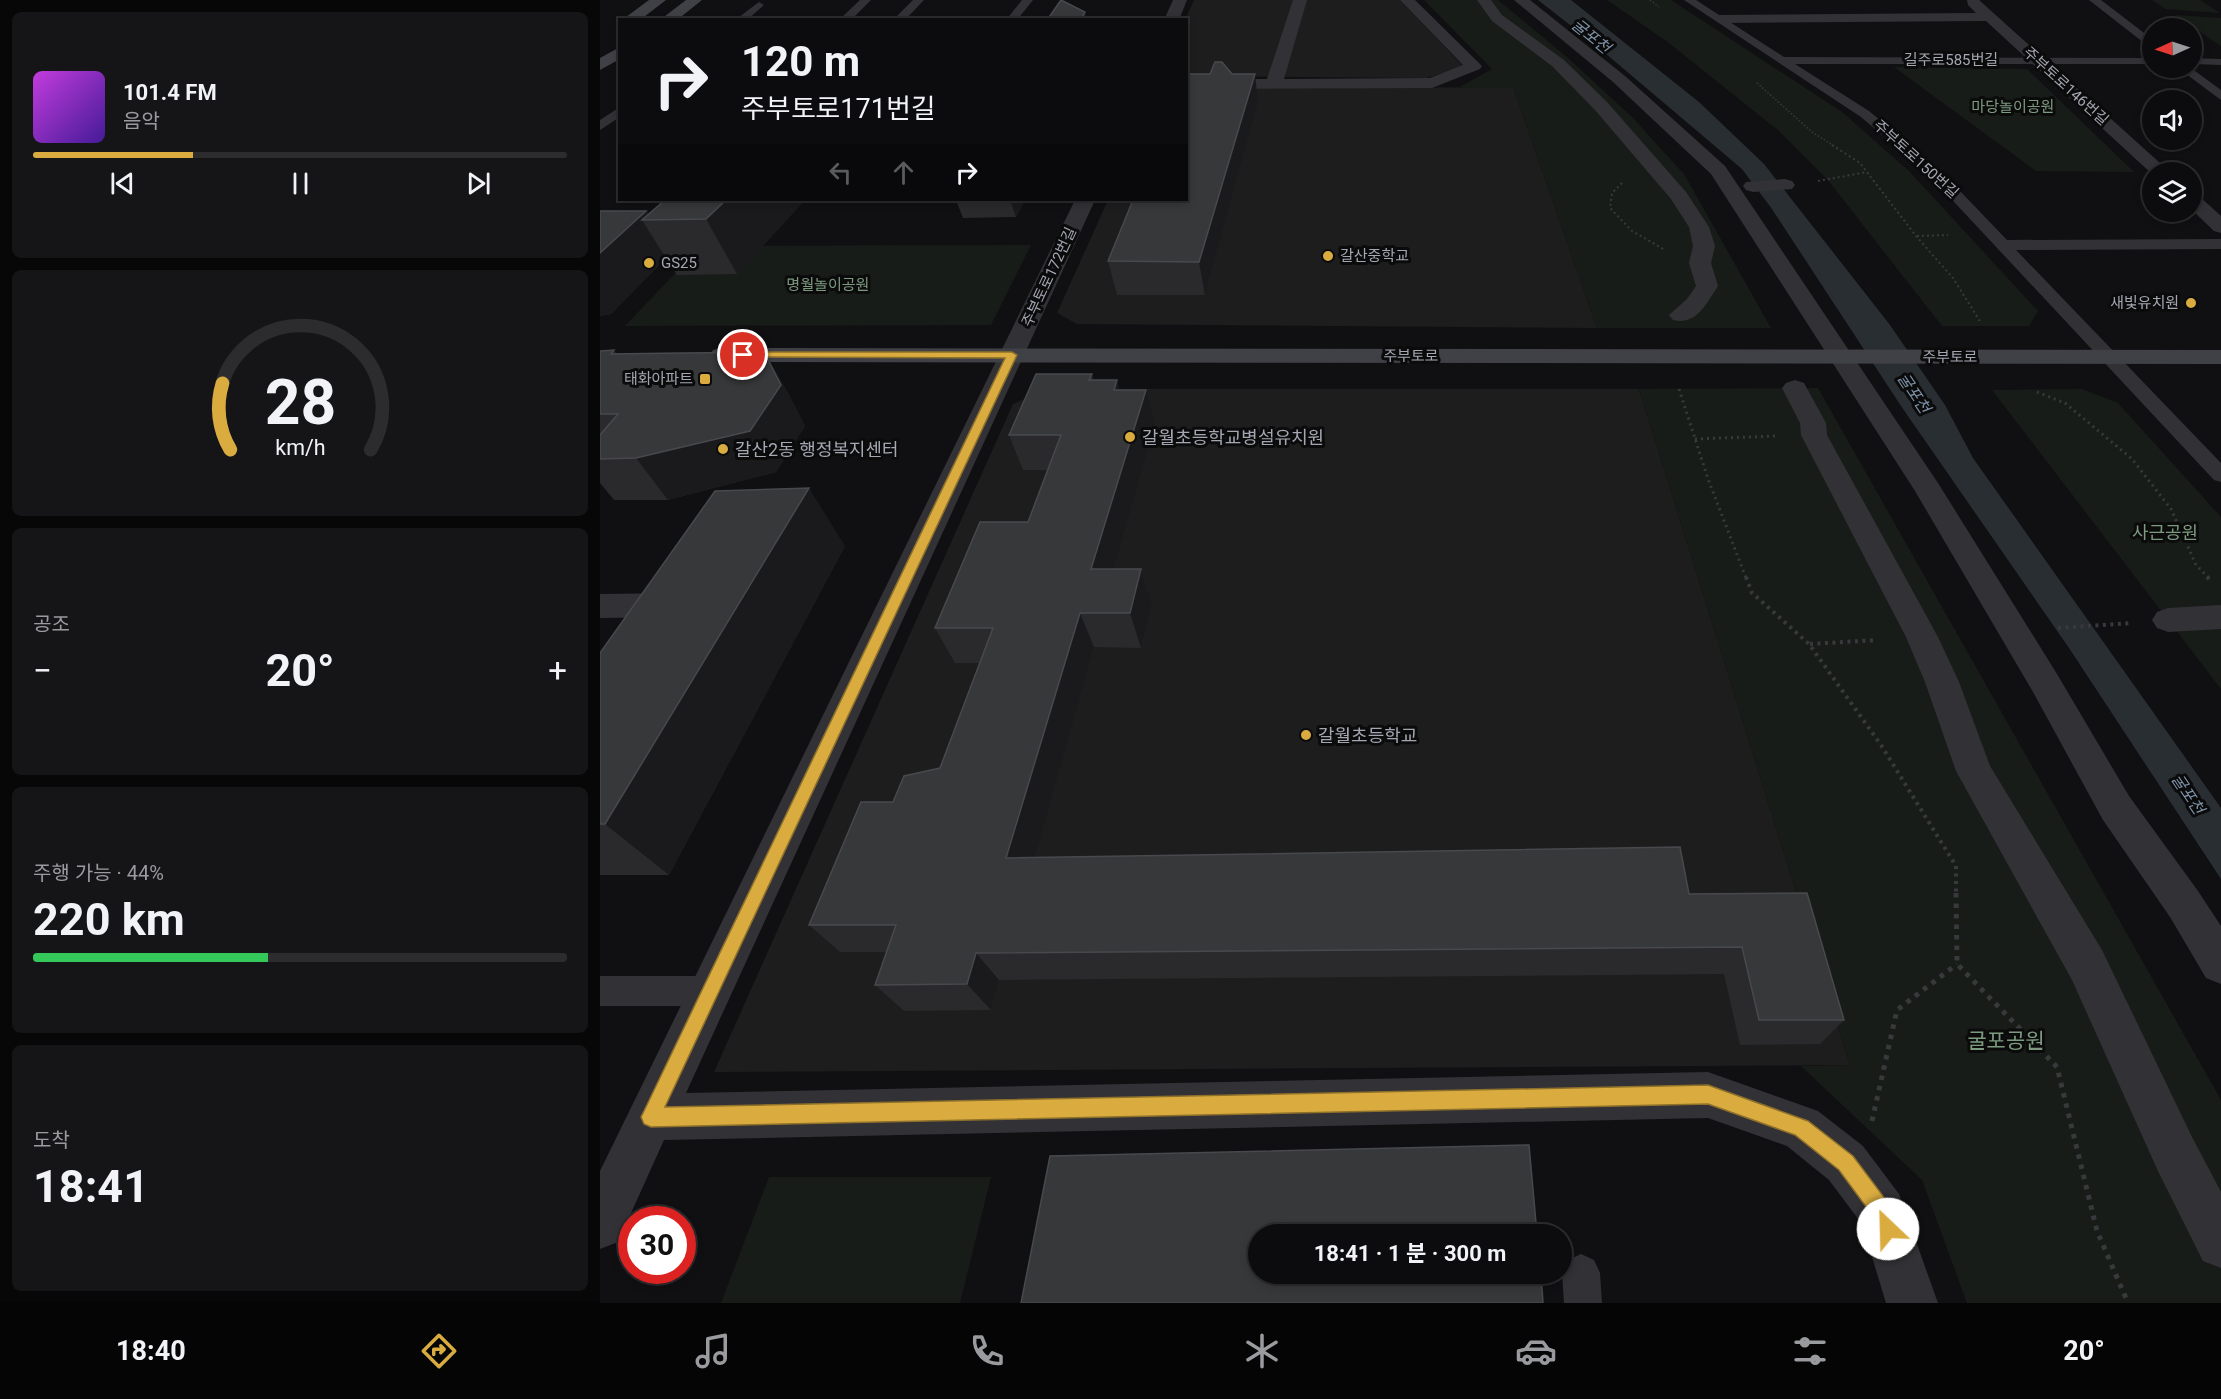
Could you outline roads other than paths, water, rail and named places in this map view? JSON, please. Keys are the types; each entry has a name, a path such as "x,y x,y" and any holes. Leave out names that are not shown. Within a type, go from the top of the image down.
{"main road":[{"path":"632,18 659,0"},
{"path":"670,18 695,0"},
{"path":"600,65 618,53"},
{"name":"주부토로","path":"700,355 2221,357"}],"street":[{"path":"1172,18 1180,0"},
{"path":"1274,84 1300,0"},
{"path":"1188,84 1432,83 1474,66 1407,0"},
{"path":"1484,0 1497,18 1558,63 1570,85 1629,137 1679,196 1699,227 1704,246 1700,263 1707,286 1695,304 1681,315"},
{"path":"1521,0 1619,79 1718,170 1909,460 2045,683 2116,808 2184,904 2221,964"},
{"name":"주부토로146번길","path":"1971,0 2150,162"},
{"path":"1719,19 1990,17"},
{"path":"1753,186 1785,185"},
{"name":"주부토로172번길","path":"600,1224 1085,201"},
{"path":"2202,209 2221,227"},
{"path":"1795,388 1813,423 1814,435 1922,637 1942,682 1974,771 2087,965 2175,1154 2221,1243"},
{"path":"600,606 688,605 669,632"},
{"path":"2168,620 2221,616"},
{"path":"651,1117 1708,1095 1801,1128 1846,1163 1882,1211 1912,1303"}],"lane":[{"path":"846,18 866,0"},
{"path":"900,18 919,0"},
{"path":"1013,18 1028,0"},
{"name":"주부토로150번길","path":"1689,0 1785,60 1865,114 1920,160 2004,245 2221,475"},
{"path":"2098,3 2142,36"},
{"path":"743,18 759,5"},
{"name":"길주로585번길","path":"1785,60 2142,61"},
{"path":"2202,61 2221,62"},
{"path":"2197,78 2221,96"},
{"path":"600,126 618,112"},
{"path":"2004,245 2221,244"},
{"path":"600,991 710,991"}],"water":[{"name":"굴포천","path":"1538,0 1571,0 1699,102 1764,164 1890,325 1945,405 1973,458 2221,808 2221,879 2069,648 1901,406 1772,209 1742,169 1592,42"}],"place":[{"name":"갈산중학교","path":"1328,256"},
{"name":"GS25","path":"649,263"},
{"name":"새빛유치원","path":"2191,303"},
{"name":"태화아파트","path":"705,379"},
{"name":"갈월초등학교병설유치원","path":"1130,437"},
{"name":"갈산2동 행정복지센터","path":"723,449"},
{"name":"갈월초등학교","path":"1306,735"}],"park label":[{"name":"마당놀이공원","path":"2013,107"},
{"name":"명월놀이공원","path":"828,285"},
{"name":"사근공원","path":"2165,532"},
{"name":"굴포공원","path":"2006,1041"}]}
